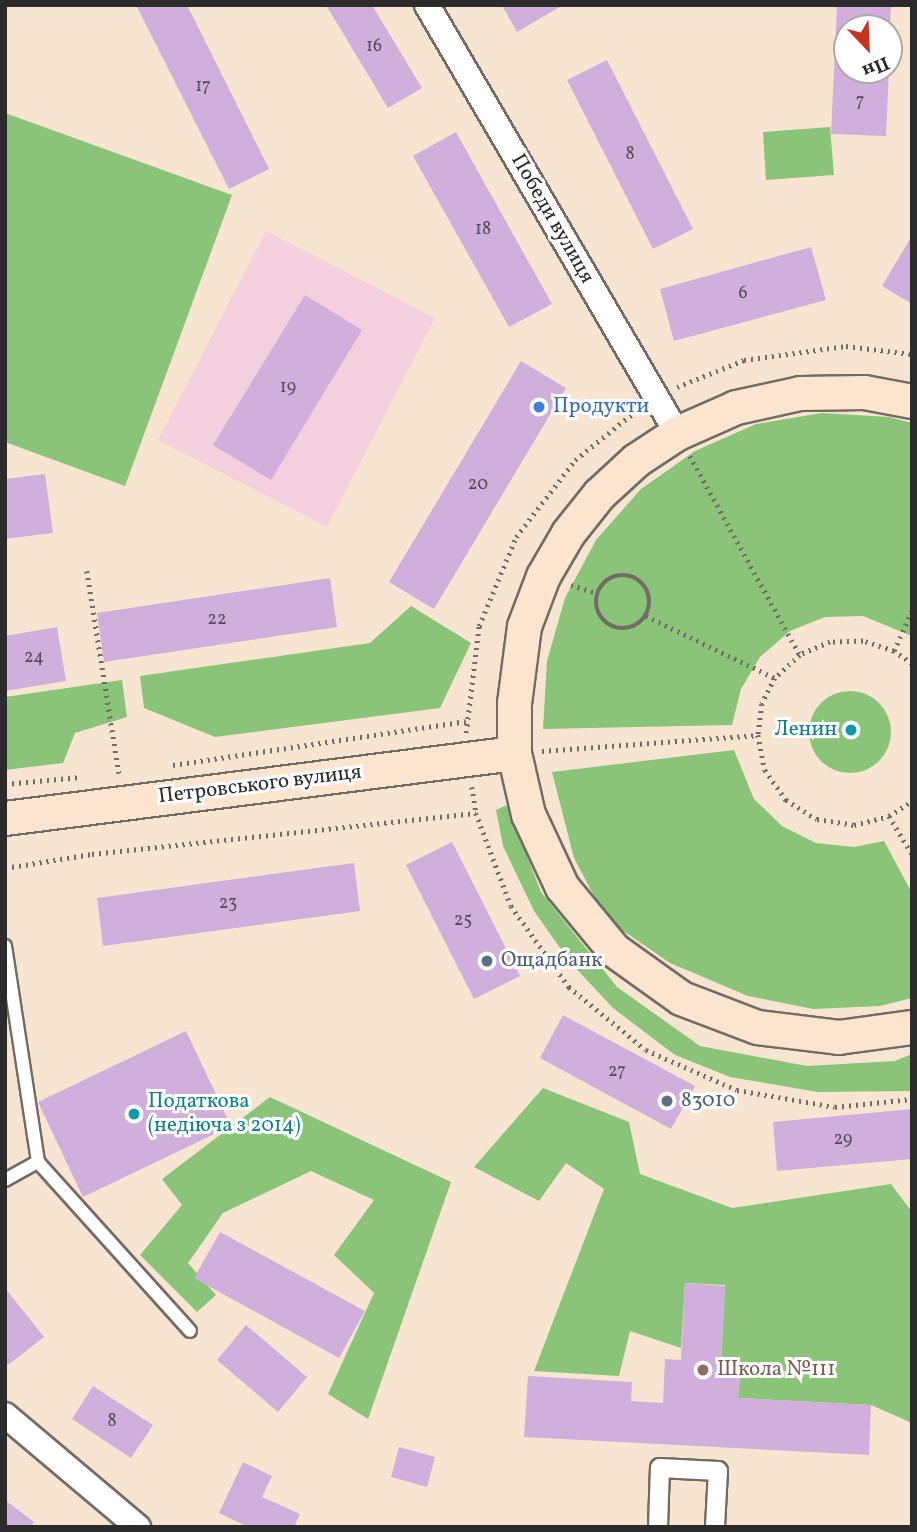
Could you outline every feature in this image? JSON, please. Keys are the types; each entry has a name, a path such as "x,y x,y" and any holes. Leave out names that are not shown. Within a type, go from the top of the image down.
{"main road":[{"path":"912,401 864,392 800,393 736,407 677,433 636,460 599,494 568,533 543,576 524,626 514,679 514,753 528,814 562,887 614,950 681,998 757,1027 838,1037 912,1027"},
{"name":"Петровського вулиця","path":"5,818 468,761 514,753"}],"street":[{"name":"Победи вулиця","path":"427,5 677,433"},
{"path":"5,1415 138,1527"},
{"path":"658,1527 660,1468 718,1471 715,1527"}],"lane":[{"path":"5,946 38,1162 190,1331"},
{"path":"5,1180 38,1162"}],"path":[{"path":"912,354 846,345 744,360 655,396 575,460 516,537 480,626 466,721 475,813 511,906 569,987 646,1050 737,1090 835,1107 912,1099"},
{"path":"677,433 800,655"},
{"path":"87,571 119,773"},
{"path":"625,575 642,582 650,600 646,616 632,628 609,625 596,603 602,584 625,575"},
{"path":"894,652 912,610"},
{"path":"646,616 775,678"},
{"path":"912,664 894,652 852,641 830,642 800,655 775,678 762,704 758,735 765,770 786,800 817,819 853,825 890,816 912,801"},
{"path":"159,767 466,721"},
{"path":"514,753 758,735"},
{"path":"107,774 133,771"},
{"path":"5,784 94,775"},
{"path":"5,868 92,854 475,813"},
{"path":"890,816 912,854"}],"shaded area":[{"path":"266,231 435,318 327,527 158,440"}],"green space":[{"path":"5,113 232,195 125,486 5,442"},
{"path":"830,127 834,175 766,180 763,132"},
{"path":"822,413 889,417 912,423 912,636 863,616 825,617 790,631 760,657 741,689 732,725 543,729 547,661 565,598 596,540 641,489 695,451 756,424"},
{"path":"411,606 471,643 440,708 215,737 144,708 140,676 370,643"},
{"path":"122,680 127,717 75,733 63,763 5,770 5,697"},
{"path":"842,691 858,691 873,698 884,709 891,724 888,748 879,761 858,773 842,773 827,766 816,755 809,740 809,724 816,709 827,698"},
{"path":"734,750 754,799 782,826 816,843 854,847 884,841 912,893 912,998 880,1006 813,1009 748,996 670,963 606,919 574,858 552,772"},
{"path":"507,805 541,892 617,987 700,1046 807,1066 895,1061 912,1054 912,1091 818,1092 730,1077 675,1055 613,1008 570,962 534,911 503,846 496,810"},
{"path":"543,1088 629,1122 640,1174 732,1208 891,1184 912,1212 912,1423 871,1405 738,1398 741,1363 721,1362 725,1285 685,1283 681,1348 630,1331 619,1376 534,1371 604,1189 566,1163 539,1201 474,1167"},
{"path":"270,1097 451,1182 368,1419 328,1394 374,1293 334,1255 374,1200 311,1171 223,1213 188,1263 216,1295 197,1312 140,1255 182,1205 162,1179"}],"building":[{"path":"136,5 187,5 269,169 229,189"},
{"path":"326,5 372,5 422,88 388,108"},
{"path":"502,5 563,5 517,32"},
{"path":"837,5 891,5 891,14 837,14"},
{"path":"607,60 693,229 653,249 567,80"},
{"path":"833,84 888,84 886,136 831,134"},
{"path":"456,132 552,304 509,327 413,156"},
{"path":"910,239 912,240 912,304 882,286"},
{"path":"811,247 826,300 674,341 660,289"},
{"path":"305,295 362,330 271,480 213,445"},
{"path":"521,361 566,388 434,609 389,582"},
{"path":"45,474 53,533 5,539 5,479"},
{"path":"330,578 337,627 104,662 97,613"},
{"path":"57,627 66,681 5,691 5,636"},
{"path":"452,842 520,976 474,999 406,865"},
{"path":"354,863 360,911 103,946 97,898"},
{"path":"563,1015 695,1086 671,1129 540,1058"},
{"name":"Податкова (недіюча з 2014)","path":"186,1031 231,1126 83,1197 38,1102"},
{"path":"912,1109 912,1159 777,1171 773,1122"},
{"path":"220,1232 365,1311 339,1358 194,1278"},
{"name":"Школа №111","path":"685,1283 725,1286 721,1362 741,1363 738,1398 871,1405 869,1455 524,1437 528,1376 632,1382 631,1401 663,1403 665,1359 681,1360"},
{"path":"5,1288 44,1337 8,1365 5,1362"},
{"path":"246,1325 307,1377 278,1412 217,1360"},
{"path":"93,1386 153,1425 131,1458 72,1419"},
{"path":"399,1447 435,1457 427,1487 391,1477"},
{"path":"243,1462 272,1476 262,1497 300,1514 294,1527 248,1527 219,1513"},
{"path":"5,1500 34,1522 30,1527 5,1527"}],"place":[{"name":"Продукти","path":"539,407"},
{"name":"Ленин","path":"851,730"},
{"name":"Ощадбанк","path":"487,961"},
{"name":"83010","path":"667,1101"},
{"name":"Податкова (недіюча з 2014)","path":"134,1114"},
{"name":"Школа №111","path":"703,1370"}]}
